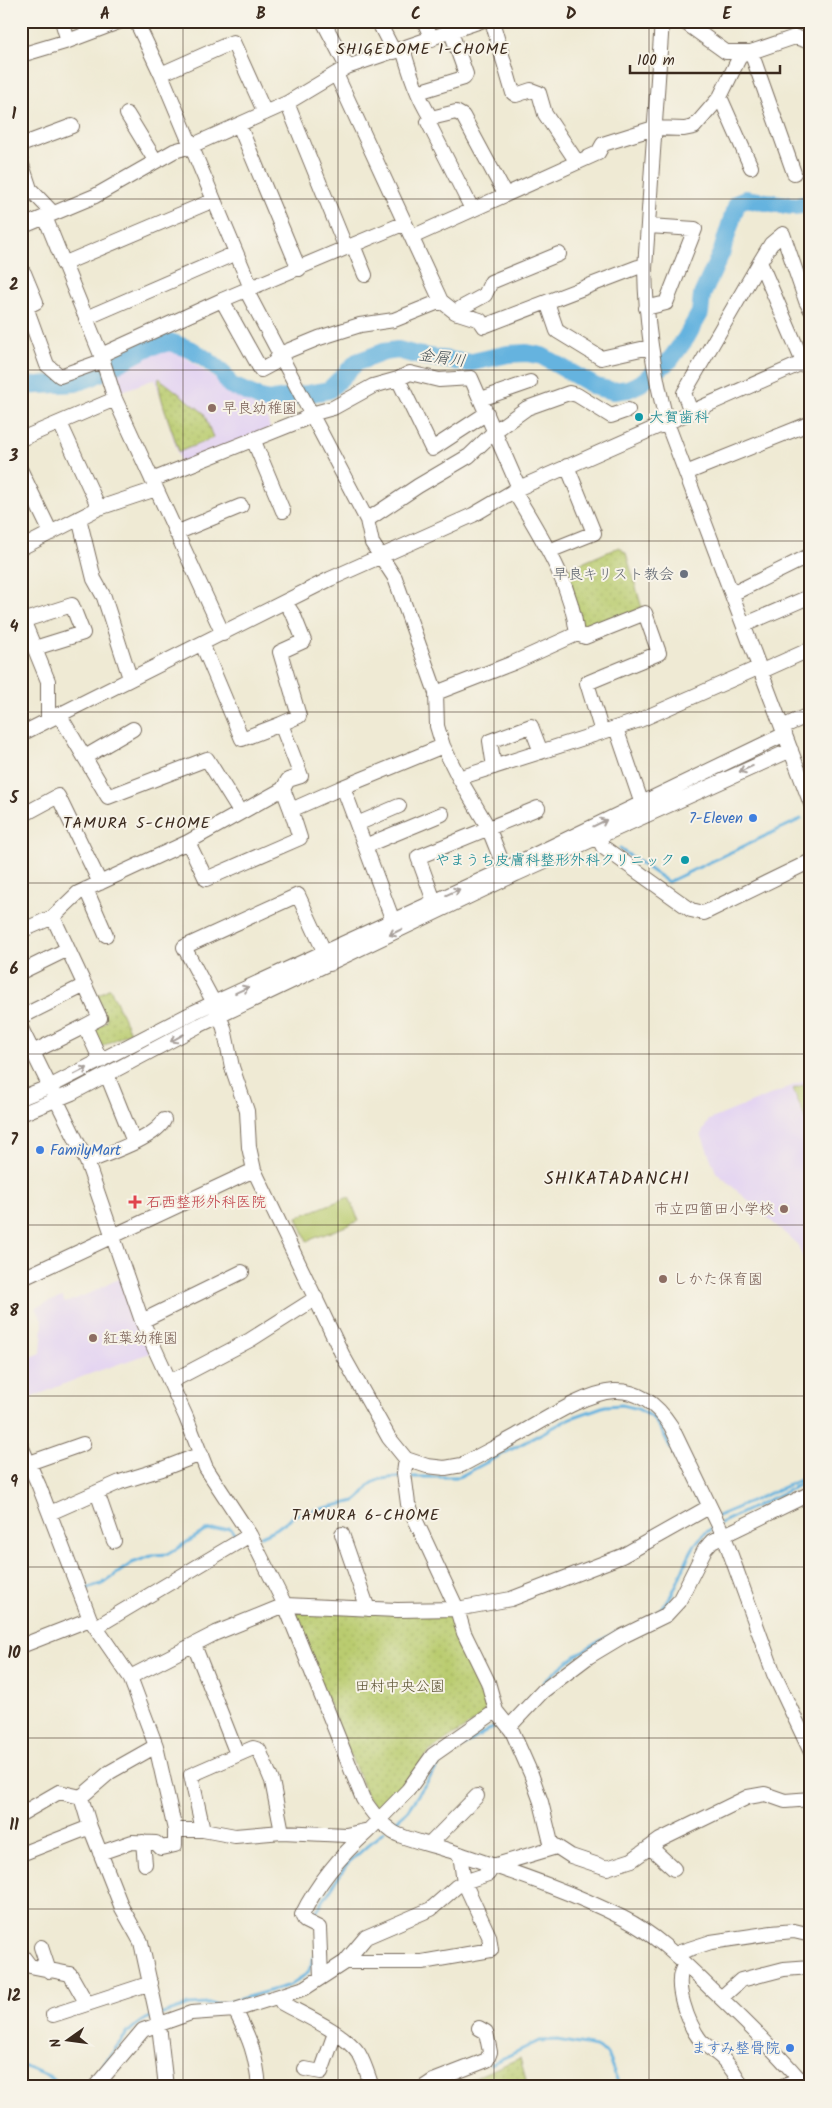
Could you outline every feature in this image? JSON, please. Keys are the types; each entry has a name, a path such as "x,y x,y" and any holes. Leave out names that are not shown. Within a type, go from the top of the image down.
{"main road":[{"path":"784,2087 806,2082"}],"street":[{"path":"62,21 68,41"},
{"path":"21,55 68,41 121,21"},
{"path":"323,21 405,223 442,301 457,313 480,320 484,326 638,267 645,268"},
{"path":"378,21 398,50 422,104 431,118"},
{"path":"424,21 432,39"},
{"path":"21,227 95,196 155,160 174,151 191,146 287,103 342,71 481,21"},
{"path":"492,21 513,93 516,95 531,90 539,93 545,114 577,162"},
{"path":"662,21 645,268 646,308 656,380 667,423 811,804"},
{"path":"683,21 726,52 747,52 795,37 811,42"},
{"path":"140,23 236,253 248,289 367,520 372,543 395,578 436,693 438,726 443,746 459,778 488,827 506,874"},
{"path":"418,92 464,78 466,74 451,32"},
{"path":"161,74 233,42 264,113"},
{"path":"412,237 598,153 603,144 654,128 684,129 694,127 720,97 747,52"},
{"path":"747,52 794,173"},
{"path":"720,97 751,167"},
{"path":"287,103 349,246 365,275"},
{"path":"472,209 428,122 431,118 456,112 463,116 505,194"},
{"path":"128,114 155,160"},
{"path":"239,125 299,269"},
{"path":"21,145 72,126"},
{"path":"21,162 25,190 49,215 63,264 104,364 115,399 223,634"},
{"path":"63,264 214,200"},
{"path":"21,274 24,273 36,302 26,307 48,365 60,376 104,364 222,300 405,223"},
{"path":"646,308 666,303 695,229 649,226"},
{"path":"692,412 684,393 771,244 783,234 811,310"},
{"path":"86,318 236,253"},
{"path":"457,313 461,308 485,295 491,282 559,254"},
{"path":"21,734 380,555 473,515 517,489 807,360 760,262"},
{"path":"222,300 261,370 274,363 280,354 319,338 360,325 394,320 442,301"},
{"path":"546,302 557,331 601,358 650,347"},
{"path":"21,548 99,508 253,439 302,420 312,414 333,408 373,386 398,379 410,373 439,380 472,378 517,489 562,577 575,620 577,634"},
{"path":"398,379 432,449 487,413"},
{"path":"481,399 530,382"},
{"path":"367,520 418,486 470,456 495,431 527,408 569,393 577,395 611,416 628,410"},
{"path":"21,439 115,399"},
{"path":"60,423 99,508"},
{"path":"686,473 811,423"},
{"path":"253,439 283,512"},
{"path":"549,551 594,533 567,466"},
{"path":"21,471 50,533"},
{"path":"176,533 241,506"},
{"path":"79,518 94,579 104,596 130,678"},
{"path":"732,594 811,555"},
{"path":"744,626 811,596"},
{"path":"202,644 242,739 299,716 280,652 304,641 294,616 285,602"},
{"path":"35,648 83,633 72,605 23,617 35,648 48,681 53,717 85,757 108,797 207,759 240,812"},
{"path":"436,693 513,663 577,634 586,637 644,613 659,653 587,682 602,732"},
{"path":"459,778 640,720 811,649"},
{"path":"21,1114 58,1100 107,1075 217,1009 324,951 434,901 598,837 644,808 811,714"},
{"path":"21,930 53,917 72,898 86,889 188,842 283,789 288,780 301,776 281,724"},
{"path":"494,767 490,741 531,726 541,752"},
{"path":"616,728 644,808"},
{"path":"85,757 134,729"},
{"path":"291,810 443,746"},
{"path":"21,1098 217,1009 330,964 506,874 644,808 791,750"},
{"path":"343,787 393,921"},
{"path":"188,842 206,879 300,838 283,789"},
{"path":"21,816 58,796 100,883"},
{"path":"357,824 399,806"},
{"path":"434,901 418,857 538,808"},
{"path":"365,846 442,814"},
{"path":"598,837 603,846 691,910 704,913 811,861"},
{"path":"86,889 106,935"},
{"path":"330,964 298,895 184,946 217,1009 246,1111 249,1147 254,1170 347,1364 390,1438 405,1472 408,1504 457,1609 464,1633 488,1682 503,1720 541,1802 550,1844 571,1856 607,1868 632,1860 666,1836 748,1797 765,1794 785,1801 811,1800"},
{"path":"53,917 100,1018 85,1026 26,1040 51,1086 87,1162 142,1321 206,1468 250,1535 285,1605 374,1826"},
{"path":"21,972 68,949"},
{"path":"21,1017 85,985"},
{"path":"85,1026 101,1061"},
{"path":"107,1075 134,1142"},
{"path":"87,1162 134,1142 161,1126 164,1120"},
{"path":"21,1279 254,1170"},
{"path":"142,1321 242,1272"},
{"path":"170,1382 250,1340 316,1298"},
{"path":"405,1472 427,1466 445,1468 462,1465 570,1406 596,1395 615,1391 647,1399 661,1410 671,1426 707,1512 722,1534 774,1674 811,1752"},
{"path":"29,1464 83,1444"},
{"path":"21,1446 50,1513 93,1623 130,1677 156,1746 174,1830 175,1845 161,1848 156,1843 132,1842 100,1853"},
{"path":"50,1513 97,1492 201,1454"},
{"path":"97,1492 114,1541"},
{"path":"321,1977 319,1928 305,1921 302,1915 309,1901 327,1874 348,1849 374,1826 408,1790 433,1755 503,1720 588,1657 623,1636 666,1616 679,1601 705,1549 712,1541 722,1534 811,1493"},
{"path":"130,1677 216,1634 285,1605 368,1609 457,1609 511,1599 622,1556 707,1512"},
{"path":"342,1534 368,1609"},
{"path":"21,1646 93,1623 250,1535"},
{"path":"194,1645 236,1754"},
{"path":"81,1797 110,1772 156,1746"},
{"path":"203,1830 191,1775 253,1748 259,1750 272,1781 282,1832"},
{"path":"21,1814 59,1792 81,1797"},
{"path":"430,1843 477,1796"},
{"path":"81,1797 90,1828 122,1908 141,1942 158,2020 166,2087"},
{"path":"174,1830 203,1830 235,1836 282,1832 346,1835 374,1826 430,1843 550,1886 624,1918 646,1932 681,1960 806,2082"},
{"path":"23,1849 90,1828"},
{"path":"143,1842 145,1864"},
{"path":"95,2087 143,2030 158,2020 191,2013 235,2010 305,1988 345,1962 366,1937 431,1909 464,1882 488,1874 493,1866 556,1847"},
{"path":"650,1847 674,1869"},
{"path":"345,1962 422,1962 492,1950 490,1936 464,1882 460,1854"},
{"path":"742,2087 735,2072 722,2058 701,2041 684,2010 680,1986 683,1968 680,1952 711,1942 794,1931 811,1935"},
{"path":"41,1947 50,1971"},
{"path":"21,1954 30,1966 70,1974 86,2004"},
{"path":"721,1998 741,1980 784,1969 811,1967"},
{"path":"53,2015 151,1982"},
{"path":"279,1997 282,2002 335,2033 358,2053 372,2087"},
{"path":"235,2010 250,2039 257,2066 259,2087"},
{"path":"424,2087 433,2081 487,2060 490,2052 486,2032 479,2028"},
{"path":"305,2069 321,2072 335,2033"}],"shaded area":[{"name":"早良幼稚園","path":"168,350 182,355 254,406 265,409 270,428 181,464 155,379 117,393 110,374 152,352"},
{"name":"市立四箇田小学校","path":"811,1078 811,1279 798,1245 716,1172 701,1134 709,1120"},
{"name":"紅葉幼稚園","path":"120,1278 150,1353 84,1376 32,1397 21,1406 21,1361 41,1353 43,1323 36,1307 62,1297 65,1303 93,1292"}],"green space":[{"path":"159,378 204,413 213,438 179,452 160,391"},
{"path":"619,547 626,553 642,608 585,632 580,627 564,571"},
{"path":"110,988 130,1032 101,1047 94,1029 107,1021 96,996"},
{"path":"811,1082 811,1132 793,1089"},
{"path":"349,1197 359,1221 307,1241 297,1217"},
{"name":"田村中央公園","path":"290,1609 454,1613 485,1684 492,1710 430,1751 380,1815 367,1796"},
{"path":"520,2058 528,2087 474,2087 471,2079"}],"waterway":[{"name":"金屑川","path":"21,386 75,383 92,377 149,347 170,342 192,350 207,360 222,372 230,385 267,401 329,390 357,362 384,352 398,350 416,355 468,363 508,354 527,353 542,356 596,387 613,391 628,389 641,383 670,360 686,338 700,313 702,295 722,251 737,204 745,199 793,206 811,204"},
{"path":"620,849 668,882 801,819"},
{"path":"809,841 811,846"},
{"path":"408,1477 459,1477 571,1418 605,1406 622,1405 638,1409 652,1417 661,1429 701,1507"},
{"path":"718,1516 811,1475"},
{"path":"261,1536 276,1529 295,1515 355,1501 376,1481 384,1478 401,1477"},
{"path":"721,1523 811,1479"},
{"path":"656,1613 673,1592 689,1555 696,1544 704,1534 716,1526"},
{"path":"80,1575 87,1589 102,1584 132,1563 154,1555 168,1554 205,1531 230,1528 235,1534"},
{"path":"544,1682 578,1654 617,1632"},
{"path":"391,1825 407,1811 440,1763 449,1755 501,1722"},
{"path":"314,1921 314,1915 347,1864 384,1831"},
{"path":"160,2015 189,2005 226,2003 290,1985 308,1973 314,1957"},
{"path":"78,2087 94,2076 135,2026 154,2016"},
{"path":"491,2064 539,2041 557,2040 596,2047 607,2054 620,2087"},
{"path":"21,2065 49,2076 62,2087"}],"place":[{"name":"早良幼稚園","path":"212,408"},
{"name":"大賀歯科","path":"639,417"},
{"name":"早良キリスト教会","path":"684,574"},
{"name":"7-Eleven","path":"753,818"},
{"name":"やまうち皮膚科整形外科クリニック","path":"685,860"},
{"name":"FamilyMart","path":"40,1150"},
{"name":"石西整形外科医院","path":"135,1202"},
{"name":"市立四箇田小学校","path":"784,1209"},
{"name":"しかた保育園","path":"663,1279"},
{"name":"紅葉幼稚園","path":"93,1338"},
{"name":"ますみ整骨院","path":"790,2048"}],"district":[{"name":"SHIGEDOME 1-CHOME","path":"423,48"},
{"name":"TAMURA 5-CHOME","path":"137,822"},
{"name":"SHIKATADANCHI","path":"617,1178"},
{"name":"TAMURA 6-CHOME","path":"366,1514"}]}
